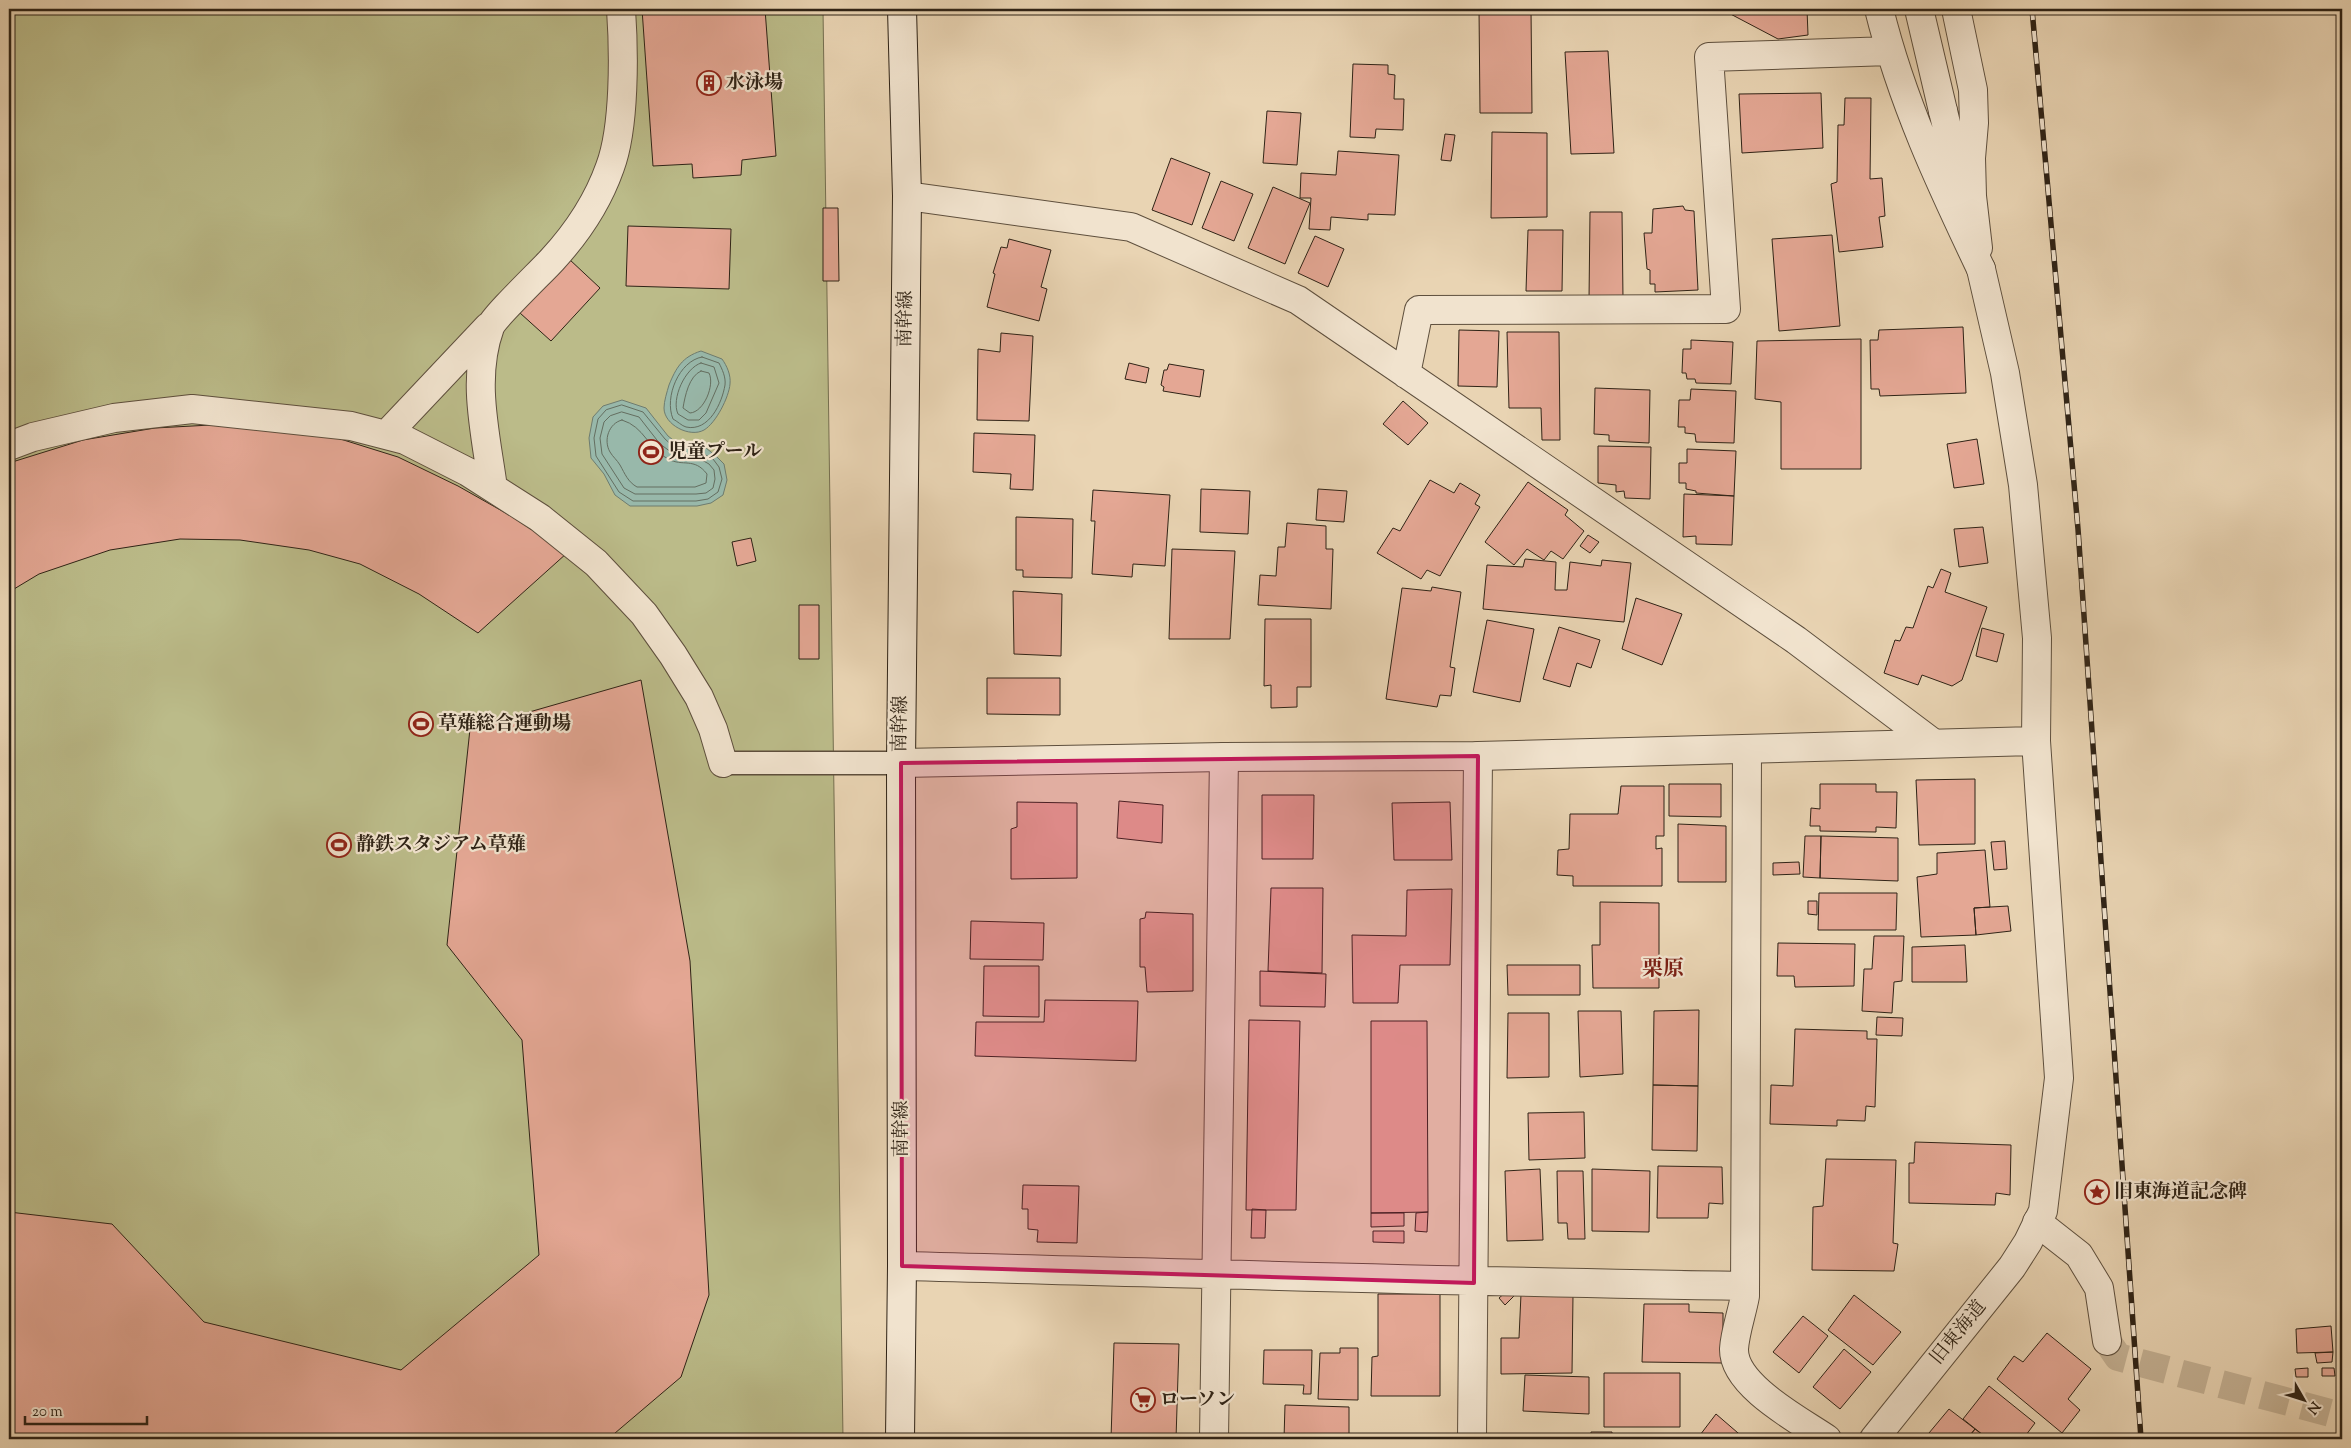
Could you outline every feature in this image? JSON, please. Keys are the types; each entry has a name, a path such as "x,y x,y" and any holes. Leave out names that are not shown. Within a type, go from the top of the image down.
{"street":[{"path":"386,434 567,244 592,204 610,167 619,130 623,39 621,9"},
{"name":"南幹線","path":"900,1439 902,1266 901,763 908,196 902,9"},
{"path":"1879,9 1890,51 1922,143 1981,269"},
{"path":"1919,9 1981,269"},
{"path":"1956,9 1974,90 1971,158 1972,196 1981,269"},
{"path":"1406,374 1419,310 1726,309 1709,57 1890,51"},
{"path":"908,196 1132,227 1298,300 1796,640 1932,743"},
{"name":"旧東海道","path":"1874,1439 2012,1267 2028,1242 2043,1210 2059,1078 2036,741 2037,638 2023,485 2005,373 1981,269"},
{"path":"491,324 482,355 480,386 493,488"},
{"path":"9,446 33,437 114,418 192,409 351,426 405,440 468,472 540,518 589,558 644,614 699,697 713,729 723,763"},
{"path":"901,763 1224,757 1478,756 2036,741"},
{"path":"1747,750 1746,1296 1734,1350 1742,1374 1758,1391 1828,1439"},
{"path":"1472,1439 1478,756"},
{"path":"1214,1439 1218,1273 1224,757"},
{"path":"2037,1222 2079,1255 2099,1288 2107,1341"},
{"path":"902,1266 1218,1273 1474,1282 1745,1286"}],"lane":[{"path":"723,763 901,763"}],"highlighted area":[{"path":"1478,756 1474,1283 902,1266 901,763"}],"green space":[{"name":"草薙総合運動場","path":"9,9 823,9 843,1439 9,1439"}],"water":[{"name":"児童プール","path":"701,351 722,359 730,377 729,389 717,416 709,427 698,432 685,431 668,420 664,405 669,385 677,368 689,356"},
{"name":"児童プール","path":"622,400 646,408 668,436 677,443 693,443 706,448 716,456 724,464 727,480 723,495 711,503 697,506 630,506 615,495 604,474 591,458 589,438 593,417 603,406"}],"building":[{"name":"水泳場","path":"642,9 765,9 776,156 742,160 741,175 693,178 692,164 653,166"},
{"path":"1479,9 1531,9 1532,113 1480,113"},
{"path":"1721,9 1807,9 1808,35 1778,39"},
{"path":"1608,51 1614,153 1571,154 1565,52"},
{"path":"1353,64 1388,65 1388,74 1395,75 1394,99 1404,99 1403,130 1376,129 1375,138 1350,137"},
{"path":"1821,93 1823,148 1742,153 1739,94"},
{"path":"1845,98 1871,98 1870,179 1882,178 1885,216 1879,217 1883,247 1839,252 1831,184 1837,182 1838,125 1844,125"},
{"path":"1267,111 1301,113 1297,165 1263,163"},
{"path":"1492,132 1547,133 1547,217 1491,218"},
{"path":"1445,134 1455,135 1451,161 1441,160"},
{"path":"1338,151 1399,155 1395,215 1368,214 1368,220 1331,217 1330,230 1309,229 1311,198 1300,198 1301,173 1336,175"},
{"path":"1171,158 1210,173 1192,225 1152,210"},
{"path":"1221,181 1253,194 1234,241 1202,228"},
{"path":"1273,187 1310,203 1285,264 1248,248"},
{"path":"1683,206 1685,210 1694,211 1698,290 1655,292 1655,284 1650,284 1650,270 1647,269 1644,233 1652,233 1653,209"},
{"path":"823,208 838,208 839,281 823,281"},
{"path":"1590,212 1622,212 1623,299 1589,300"},
{"path":"628,226 731,229 729,289 626,286"},
{"path":"1528,230 1563,230 1562,291 1526,291"},
{"path":"1832,235 1840,326 1779,331 1772,239"},
{"path":"1315,236 1344,249 1328,287 1298,273"},
{"path":"1009,239 1051,250 1041,287 1047,289 1039,321 987,307 995,274 993,273 1001,247 1007,248"},
{"path":"569,259 600,288 551,341 520,313"},
{"path":"1963,327 1966,393 1880,396 1879,389 1871,389 1870,340 1878,340 1879,330"},
{"path":"1459,330 1499,331 1497,387 1458,386"},
{"path":"1507,332 1559,332 1560,440 1542,440 1541,408 1509,408"},
{"path":"1001,333 1033,336 1029,421 977,420 978,349 1000,352"},
{"path":"1861,339 1861,469 1781,469 1781,402 1755,399 1757,341"},
{"path":"1691,340 1733,342 1731,384 1696,383 1695,379 1687,379 1686,373 1682,373 1683,349 1691,349"},
{"path":"1129,363 1149,368 1146,383 1125,379"},
{"path":"1169,364 1204,370 1200,397 1163,391 1164,387 1161,385 1164,370 1167,370"},
{"path":"1595,388 1650,390 1649,443 1609,441 1609,435 1594,434"},
{"path":"1691,389 1736,391 1734,443 1696,442 1695,434 1685,433 1685,427 1678,427 1679,400 1690,400"},
{"path":"1403,401 1428,423 1408,445 1383,424"},
{"path":"211,425 334,437 398,457 458,486 511,516 567,553 478,633 419,594 360,564 309,550 240,540 180,539 110,550 39,574 9,592 9,463 83,440 155,428"},
{"path":"974,433 1035,435 1033,490 1010,489 1011,474 973,472"},
{"path":"1977,439 1984,484 1954,488 1947,444"},
{"path":"1598,446 1651,447 1650,499 1625,498 1624,491 1616,492 1616,485 1598,483"},
{"path":"1687,449 1736,451 1734,496 1696,493 1696,491 1686,489 1686,483 1679,483 1679,463 1687,463"},
{"path":"1430,480 1454,493 1460,483 1480,495 1475,504 1480,507 1440,576 1427,570 1421,579 1377,553 1393,528 1400,531"},
{"path":"1528,482 1568,510 1565,515 1584,531 1563,559 1551,551 1544,560 1527,549 1514,565 1485,542"},
{"path":"1201,489 1250,491 1248,534 1200,532"},
{"path":"1318,489 1347,491 1344,522 1316,520"},
{"path":"1093,490 1170,495 1165,566 1133,564 1132,577 1092,574 1095,521 1091,521"},
{"path":"1684,494 1734,496 1732,545 1696,544 1696,536 1683,537"},
{"path":"1016,517 1073,519 1072,578 1023,577 1023,570 1016,570"},
{"path":"1287,523 1326,526 1326,549 1333,549 1331,609 1258,605 1260,575 1276,576 1278,547 1285,547"},
{"path":"1983,527 1988,563 1959,567 1954,529"},
{"path":"1588,535 1599,542 1590,553 1580,546"},
{"path":"751,538 756,561 737,566 732,542"},
{"path":"1172,549 1235,551 1230,639 1169,639"},
{"path":"1525,559 1556,562 1555,590 1567,590 1570,562 1601,566 1602,560 1631,563 1624,622 1483,609 1487,565 1523,567"},
{"path":"1941,569 1951,573 1945,592 1987,607 1962,680 1952,686 1922,675 1918,685 1884,673 1895,640 1900,641 1906,627 1913,628 1928,586 1933,588"},
{"path":"1432,587 1461,592 1450,667 1455,668 1451,696 1440,695 1437,707 1386,699 1402,588 1431,591"},
{"path":"1013,591 1062,594 1061,656 1014,654"},
{"path":"1636,598 1682,614 1662,665 1622,649"},
{"path":"799,605 819,605 819,659 799,659"},
{"path":"1265,619 1311,619 1311,687 1297,687 1297,707 1271,708 1271,685 1264,686"},
{"path":"1487,620 1534,629 1520,702 1473,692"},
{"path":"1559,627 1600,640 1591,668 1577,663 1570,687 1543,679"},
{"path":"1982,628 2004,634 1997,662 1976,656"},
{"path":"987,678 1060,678 1060,715 987,714"},
{"path":"641,680 690,961 709,1295 681,1377 608,1439 17,1439 9,1436 9,1212 112,1224 204,1322 401,1370 539,1255 522,1040 447,945 470,729"},
{"path":"1975,779 1975,844 1919,845 1916,780"},
{"path":"1669,784 1721,784 1721,817 1669,816"},
{"path":"1820,784 1876,784 1876,792 1897,792 1896,828 1876,827 1876,832 1820,831 1820,826 1810,826 1811,808 1820,809"},
{"path":"1621,786 1664,786 1664,836 1656,836 1656,849 1662,848 1662,886 1573,886 1573,876 1557,875 1558,850 1569,849 1570,814 1618,814"},
{"path":"1262,795 1314,795 1313,859 1262,859"},
{"path":"1119,801 1163,805 1162,843 1117,838"},
{"path":"1017,802 1077,803 1077,878 1011,879 1011,829 1017,827"},
{"path":"1450,802 1452,860 1394,860 1392,803"},
{"path":"1678,824 1726,826 1726,882 1678,882"},
{"path":"1805,836 1821,836 1820,878 1803,877"},
{"path":"1821,836 1898,838 1898,881 1820,878"},
{"path":"2005,841 2007,869 1994,870 1991,842"},
{"path":"1985,850 1990,907 1974,908 1976,935 1921,937 1917,877 1937,874 1937,853"},
{"path":"1799,862 1800,874 1773,875 1773,863"},
{"path":"1271,888 1323,888 1322,973 1268,971"},
{"path":"1452,889 1450,965 1400,965 1398,1003 1353,1003 1352,935 1406,936 1407,890"},
{"path":"1819,893 1897,893 1896,930 1818,930"},
{"path":"1808,901 1817,901 1817,915 1808,914"},
{"path":"1600,902 1659,903 1659,988 1593,988 1592,945 1600,945"},
{"path":"2008,906 2011,931 1976,935 1974,908"},
{"path":"1146,912 1193,914 1193,991 1147,992 1145,967 1140,967 1140,919 1145,918"},
{"path":"971,921 1044,923 1043,960 970,959"},
{"path":"1874,936 1904,936 1902,981 1894,982 1892,1013 1862,1011 1864,969 1872,969"},
{"path":"1778,943 1855,944 1854,986 1795,987 1794,976 1777,976"},
{"path":"1965,945 1967,982 1912,982 1912,947"},
{"path":"1507,965 1580,965 1580,995 1508,995"},
{"path":"984,966 1039,966 1039,1017 983,1016"},
{"path":"1260,971 1326,974 1325,1007 1260,1006"},
{"path":"1045,1000 1138,1001 1136,1061 975,1056 976,1022 1044,1022"},
{"path":"1699,1010 1698,1086 1653,1085 1654,1011"},
{"path":"1578,1011 1621,1011 1623,1074 1580,1077"},
{"path":"1508,1013 1549,1013 1549,1077 1507,1078"},
{"path":"1877,1017 1903,1018 1902,1036 1876,1035"},
{"path":"1249,1020 1300,1021 1296,1210 1246,1210"},
{"path":"1371,1021 1427,1021 1428,1212 1371,1213"},
{"path":"1795,1029 1867,1031 1867,1039 1877,1039 1875,1107 1866,1106 1865,1121 1837,1120 1837,1126 1770,1124 1771,1085 1793,1086"},
{"path":"1653,1085 1698,1086 1697,1151 1652,1150"},
{"path":"1584,1112 1585,1158 1529,1160 1528,1113"},
{"path":"1915,1142 2011,1145 2010,1195 1996,1193 1995,1205 1909,1203 1909,1163 1914,1163"},
{"path":"1826,1159 1896,1160 1893,1243 1898,1244 1894,1271 1812,1270 1813,1207 1823,1206"},
{"path":"1658,1166 1722,1167 1723,1204 1709,1203 1708,1218 1657,1218"},
{"path":"1540,1169 1543,1240 1507,1241 1505,1171"},
{"path":"1592,1169 1650,1171 1649,1232 1592,1231"},
{"path":"1557,1171 1583,1171 1585,1239 1568,1239 1567,1223 1558,1223"},
{"path":"1023,1185 1079,1186 1077,1243 1037,1242 1038,1230 1028,1229 1028,1209 1022,1209"},
{"path":"1252,1209 1266,1210 1265,1238 1251,1238"},
{"path":"1428,1212 1427,1232 1415,1231 1416,1213"},
{"path":"1371,1213 1404,1213 1404,1226 1371,1227"},
{"path":"1373,1231 1404,1231 1404,1243 1373,1242"},
{"path":"1512,1287 1517,1293 1505,1305 1499,1298"},
{"path":"1378,1294 1440,1294 1440,1396 1371,1396 1372,1357 1378,1356"},
{"path":"1521,1294 1573,1295 1572,1373 1501,1374 1501,1338 1519,1338"},
{"path":"1854,1295 1901,1332 1873,1365 1828,1330"},
{"path":"1644,1304 1689,1304 1689,1312 1723,1313 1723,1363 1642,1362"},
{"path":"1803,1316 1828,1336 1799,1373 1773,1352"},
{"path":"2331,1326 2333,1352 2297,1353 2296,1329"},
{"path":"2047,1333 2091,1369 2068,1399 2080,1410 2062,1433 1997,1379 2014,1356 2023,1362"},
{"path":"1114,1343 1179,1344 1176,1439 1111,1439"},
{"path":"1340,1348 1358,1348 1358,1400 1318,1399 1320,1353 1340,1353"},
{"path":"1844,1349 1871,1372 1840,1409 1813,1387"},
{"path":"1264,1350 1312,1350 1311,1394 1303,1394 1304,1385 1263,1384"},
{"path":"2333,1352 2332,1362 2317,1363 2315,1353"},
{"path":"2308,1368 2308,1377 2296,1377 2295,1369"},
{"path":"2322,1368 2334,1368 2335,1376 2322,1376"},
{"path":"1604,1373 1680,1373 1680,1427 1604,1427"},
{"path":"1525,1375 1589,1377 1589,1414 1523,1411"},
{"path":"1989,1386 2035,1423 2023,1439 1988,1439 1963,1419"},
{"path":"1285,1405 1349,1407 1349,1439 1284,1439"},
{"path":"1949,1409 1975,1429 1967,1439 1924,1439"},
{"path":"1716,1414 1745,1439 1697,1439"},
{"path":"1975,1429 1988,1439 1967,1439"},
{"path":"1591,1432 1612,1432 1612,1439 1591,1439"}],"tunnel":[{"path":"2107,1341 2118,1357 2342,1416"}],"railway":[{"path":"2032,9 2078,529 2141,1439"}],"place":[{"name":"水泳場","path":"709,83"},
{"name":"児童プール","path":"651,452"},
{"name":"草薙総合運動場","path":"421,724"},
{"name":"静鉄スタジアム草薙","path":"339,845"},
{"name":"旧東海道記念碑","path":"2097,1192"},
{"name":"ローソン","path":"1143,1400"}],"district":[{"name":"栗原","path":"1663,970"}]}
